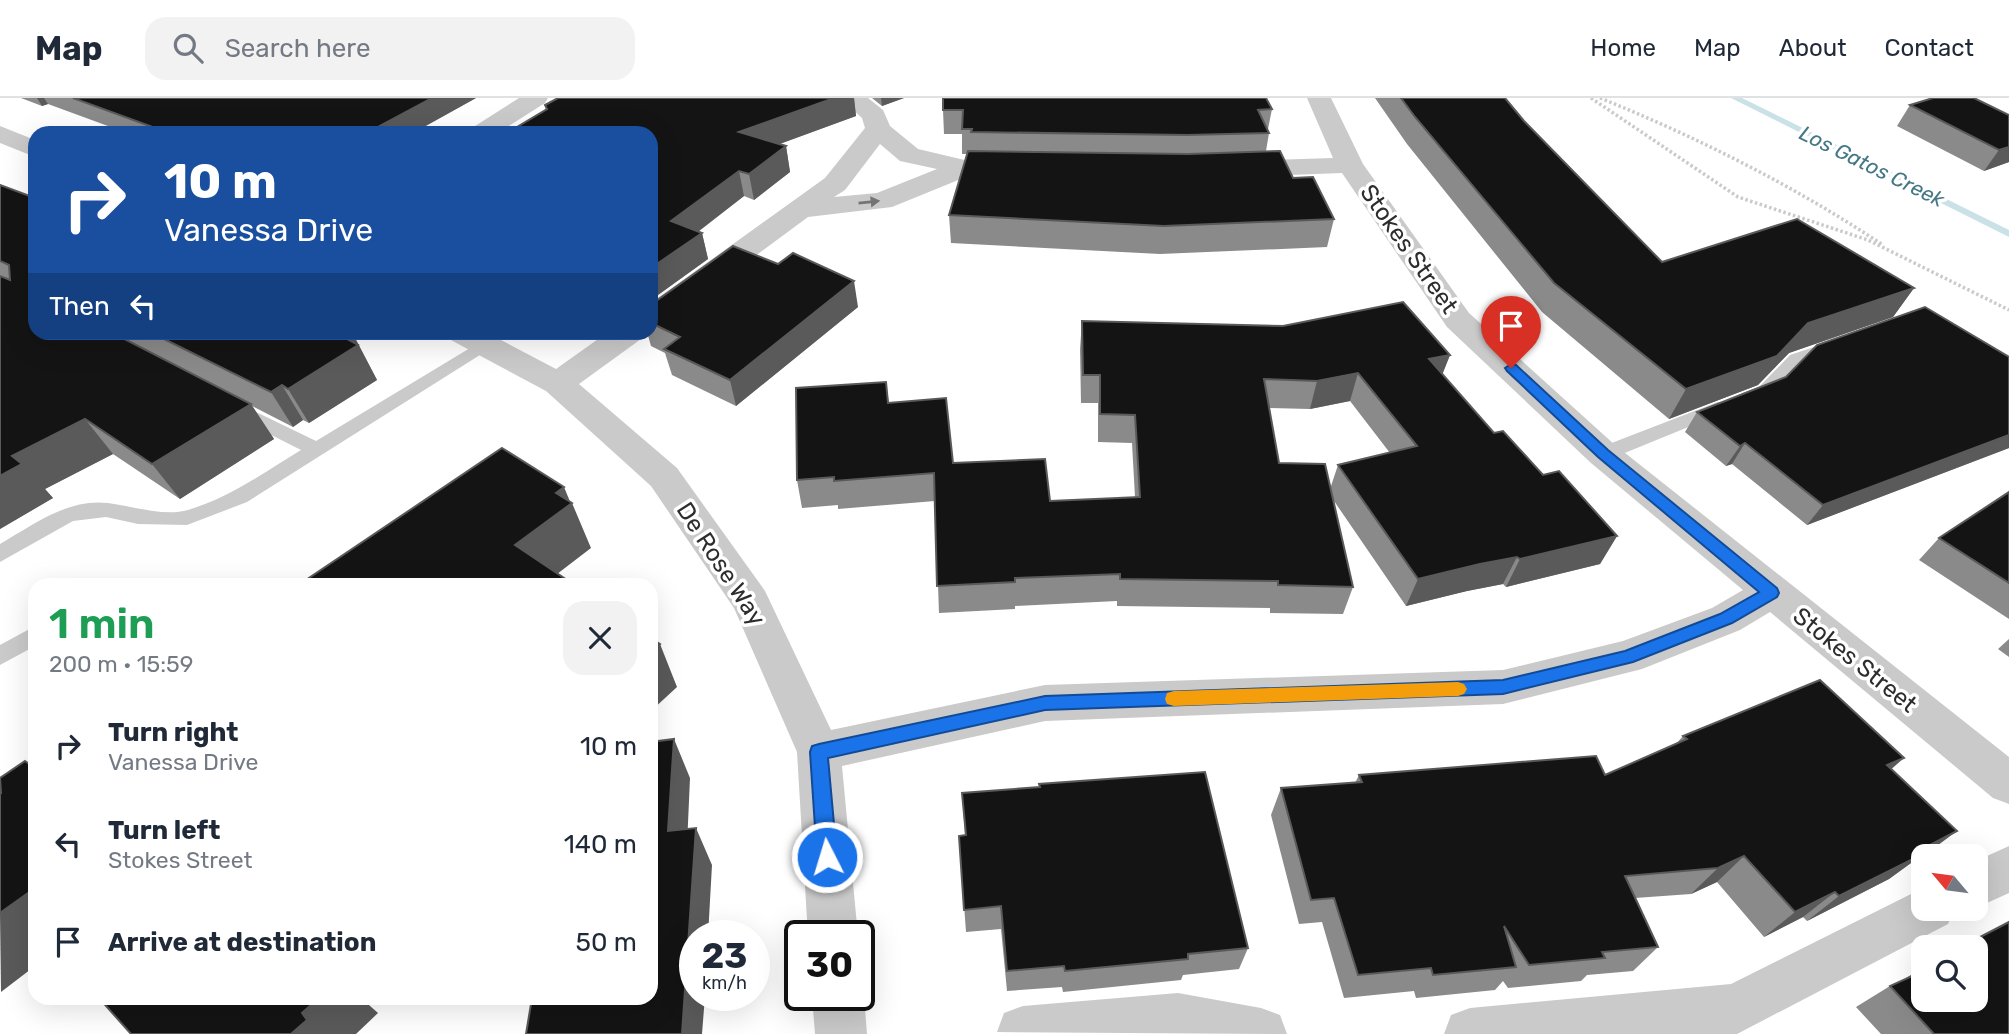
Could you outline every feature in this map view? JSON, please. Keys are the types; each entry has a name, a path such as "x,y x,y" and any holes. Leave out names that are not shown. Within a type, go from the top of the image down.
{"street":[{"path":"492,126 536,98"},
{"path":"852,98 874,115 877,129 909,155 964,168 992,168"},
{"name":"Stokes Street","path":"1319,98 1350,165 1458,320 1603,454 1771,593 2006,778"},
{"path":"658,313 835,184 877,129"},
{"path":"0,134 28,146"},
{"path":"1211,170 1350,165"},
{"path":"801,209 882,201 964,168"},
{"name":"De Rose Way","path":"476,340 558,383 664,477 751,602 819,752 832,920"},
{"path":"558,383 619,340"},
{"path":"819,752 1045,703 1503,687 1627,657 1726,618 1771,593"},
{"path":"1988,879 2009,868"},
{"path":"1470,1034 1735,1009 1911,918"},
{"path":"839,1011 841,1034"},
{"path":"1023,1032 1178,1019 1253,1033"}],"lane":[{"path":"1603,454 1765,391 1796,359 1855,338"},
{"path":"0,554 69,514 106,510 138,517 187,518 240,497 316,449 469,340"},
{"path":"218,400 316,449"},
{"path":"0,656 28,639"}],"path":[{"path":"1591,98 1738,197 1868,240 2009,310"},
{"path":"1600,98 1762,172 1836,212 1896,253"}],"building":[{"path":"73,98 432,98 380,126 150,126"},
{"path":"558,98 834,98 739,132 786,146 749,174 739,171 671,221 702,233 658,263 658,126 519,126 547,109 545,105"},
{"path":"943,98 1266,98 1272,109 1258,110 1269,133 1187,135 971,132 972,129 962,129 963,110 943,110"},
{"path":"1401,98 1505,98 1524,121 1662,262 1797,219 1914,288 1808,323 1777,356 1686,389 1554,283"},
{"path":"1933,98 1974,98 2009,115 2009,147 1999,150 1910,105"},
{"path":"968,151 1188,154 1280,151 1293,178 1313,177 1334,219 1164,226 949,215"},
{"path":"0,185 28,195 28,340 127,340 251,404 152,464 85,419 12,456 22,464 0,476 0,276 10,280 9,265 0,261"},
{"path":"733,246 778,264 793,253 854,281 730,380 664,349 680,337 658,326 658,300"},
{"path":"1403,302 1450,355 1429,359 1494,433 1503,431 1543,475 1559,471 1617,536 1418,579 1338,465 1417,446 1358,373 1317,381 1264,379 1279,463 1325,464 1353,587 1278,585 1278,581 1120,579 1120,574 1015,578 1015,582 937,586 934,473 834,481 834,477 797,480 796,388 886,382 888,403 946,398 953,463 1045,459 1050,501 1140,497 1135,415 1100,414 1100,375 1083,375 1082,321 1283,326"},
{"path":"1925,307 2009,357 2009,435 1823,505 1745,443 1740,446 1697,412 1786,377 1817,345"},
{"path":"166,340 349,340 358,345 288,389 282,385 271,392"},
{"path":"502,448 564,487 556,493 572,503 515,545 564,578 309,578"},
{"path":"2009,492 2009,583 1939,538"},
{"path":"1820,680 1904,758 1887,765 1957,831 1932,844 1911,844 1911,860 1839,896 1835,892 1795,912 1744,856 1718,868 1625,876 1658,947 1602,952 1605,958 1529,965 1504,926 1516,967 1433,975 1431,968 1358,975 1334,898 1311,900 1281,788 1362,782 1359,775 1596,756 1605,775 1687,739 1683,736"},
{"path":"674,739 668,831 696,828 690,920 679,920 679,1011 684,1011 682,1034 526,1034 531,1005 658,1005 658,741"},
{"path":"25,761 28,763 28,893 0,913 1,793 0,778"},
{"path":"1205,772 1248,948 1188,954 1188,959 1065,971 1064,966 1007,971 1001,906 964,910 959,836 966,835 962,793 1040,787 1039,784"},
{"path":"2009,922 2009,1034 1934,1034 1914,1012 1988,1012 1988,935 1984,935"},
{"path":"1911,976 1911,1009 1890,986"},
{"path":"105,1005 311,1005 302,1013 307,1020 291,1034 131,1034"}],"waterway":[{"name":"Los Gatos Creek","path":"1735,98 2009,234"}],"slow traffic":[{"path":"1174,699 1458,689"}],"route":[{"path":"827,857 819,752 1045,703 1503,687 1627,657 1726,618 1771,593 1603,454 1511,368"}]}
